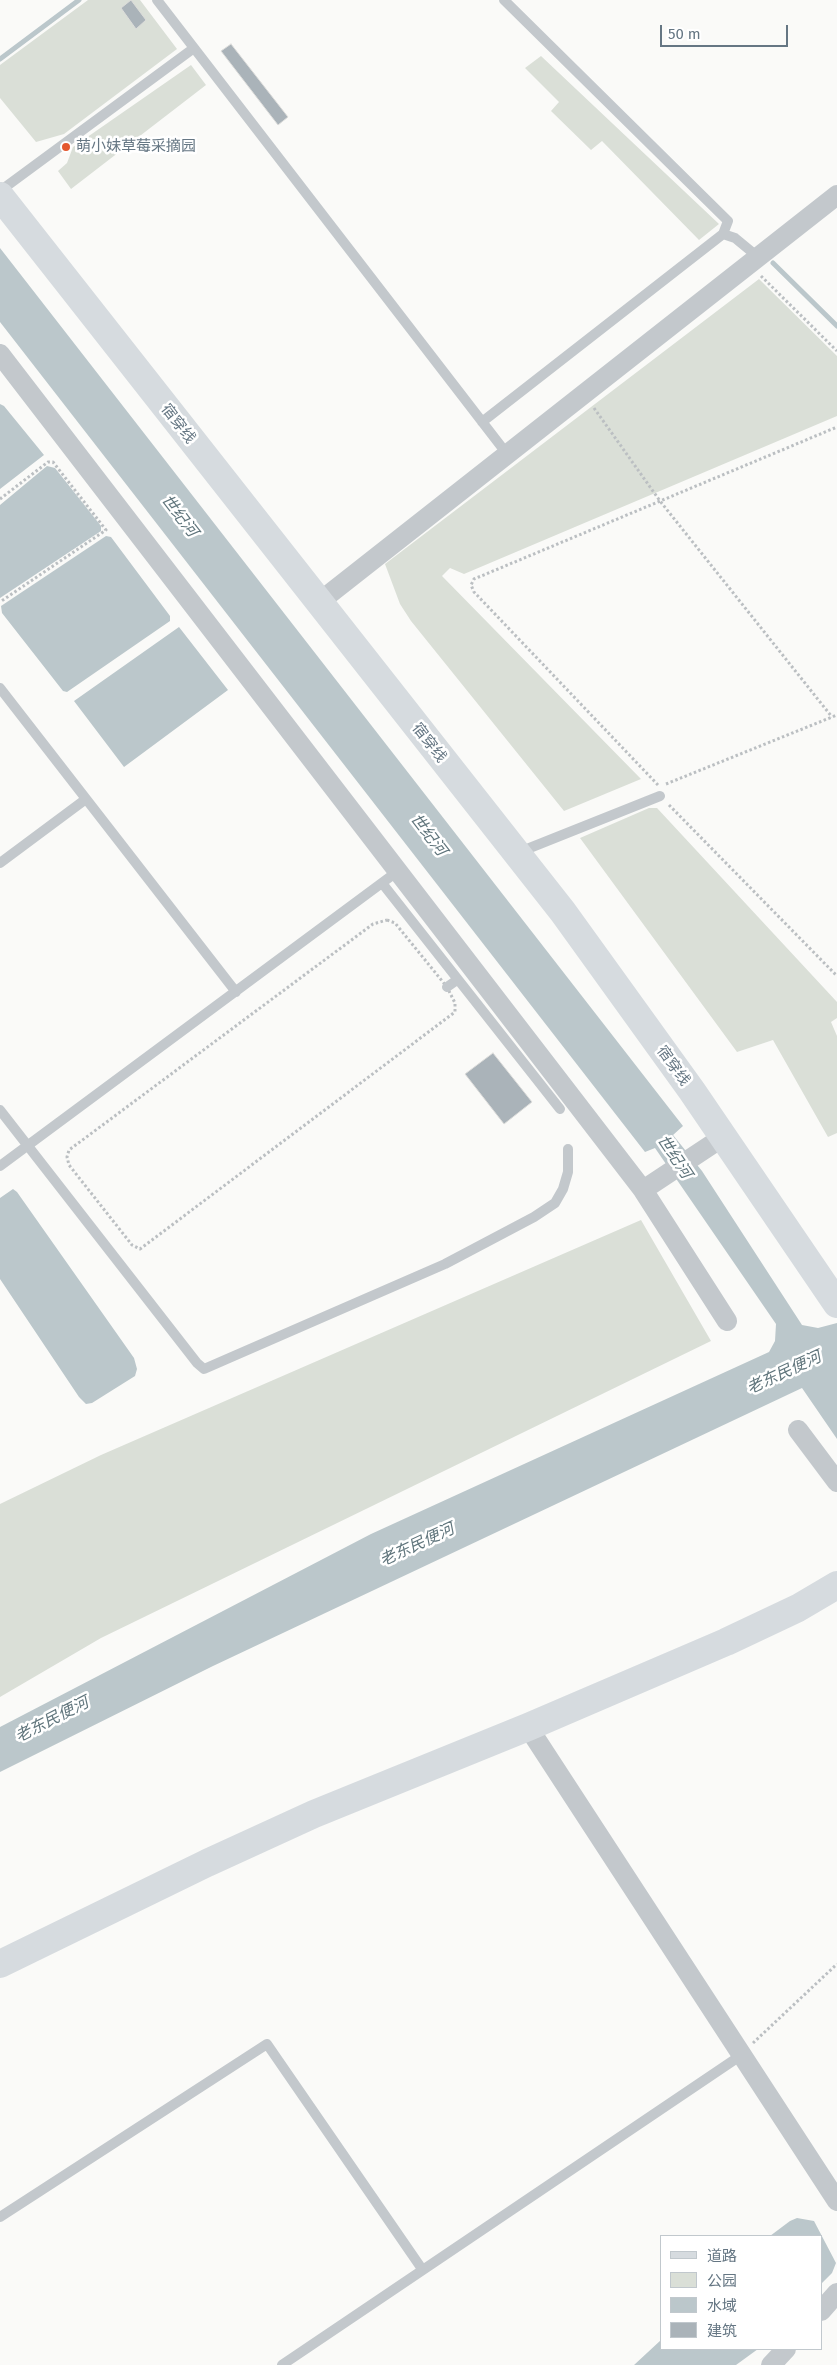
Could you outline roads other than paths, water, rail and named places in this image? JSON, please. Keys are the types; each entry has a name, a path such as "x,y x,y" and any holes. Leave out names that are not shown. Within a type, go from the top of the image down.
{"street":[{"path":"318,603 837,195"},
{"name":"宿穿线","path":"0,196 318,603 563,912 714,1142 837,1304"},
{"path":"0,354 398,871 649,1186 727,1321"},
{"path":"649,1186 714,1142"},
{"path":"798,1430 837,1482"},
{"path":"0,1977 209,1875 530,1732 726,1642 798,1608 837,1585"},
{"path":"0,1964 207,1863 314,1814 733,1652 804,1620 837,1602"},
{"path":"530,1732 740,2056 837,2201"},
{"path":"822,2310 837,2293"},
{"path":"772,2365 785,2350"}],"lane":[{"path":"157,0 507,454"},
{"path":"482,422 723,234 728,222 504,0"},
{"path":"0,191 194,48"},
{"path":"723,234 735,238 754,260"},
{"path":"0,688 236,992"},
{"path":"516,854 660,796"},
{"path":"0,863 86,799"},
{"path":"0,1166 398,871"},
{"path":"382,883 560,1109"},
{"path":"447,987 457,980"},
{"path":"0,1110 196,1363 204,1369 446,1264 534,1218 555,1203 563,1189 568,1172 568,1149"},
{"path":"0,2217 267,2044 422,2269"},
{"path":"282,2365 740,2056"}],"water":[{"path":"0,248 683,1126 673,1135 702,1171 802,1325 818,1328 837,1323 837,1439 802,1388 213,1666 0,1772 0,1727 371,1534 769,1352 775,1341 776,1324 655,1148 645,1152 0,322"},
{"path":"0,404 4,406 44,455 0,489"},
{"path":"47,466 55,468 101,526 101,531 0,598 0,505"},
{"path":"106,536 111,537 170,616 170,621 67,692 63,691 2,613 1,606"},
{"path":"179,627 228,690 124,767 74,701"},
{"path":"13,1189 17,1192 134,1358 137,1369 135,1376 92,1403 86,1404 79,1397 0,1279 0,1198"},
{"path":"797,2218 814,2221 821,2235 771,2235"},
{"path":"822,2236 836,2263 832,2273 822,2283"},
{"path":"660,2341 660,2350 757,2350 736,2365 634,2365"}],"waterway":[{"path":"0,59 79,0"},
{"path":"773,263 837,326"}],"place":[{"name":"萌小妹草莓采摘园","path":"66,147"}],"water label":[{"name":"世纪河","path":"179,516"},
{"name":"世纪河","path":"428,835"},
{"name":"世纪河","path":"674,1157"},
{"name":"老东民便河","path":"784,1373"},
{"name":"老东民便河","path":"417,1545"},
{"name":"老东民便河","path":"52,1720"}]}
